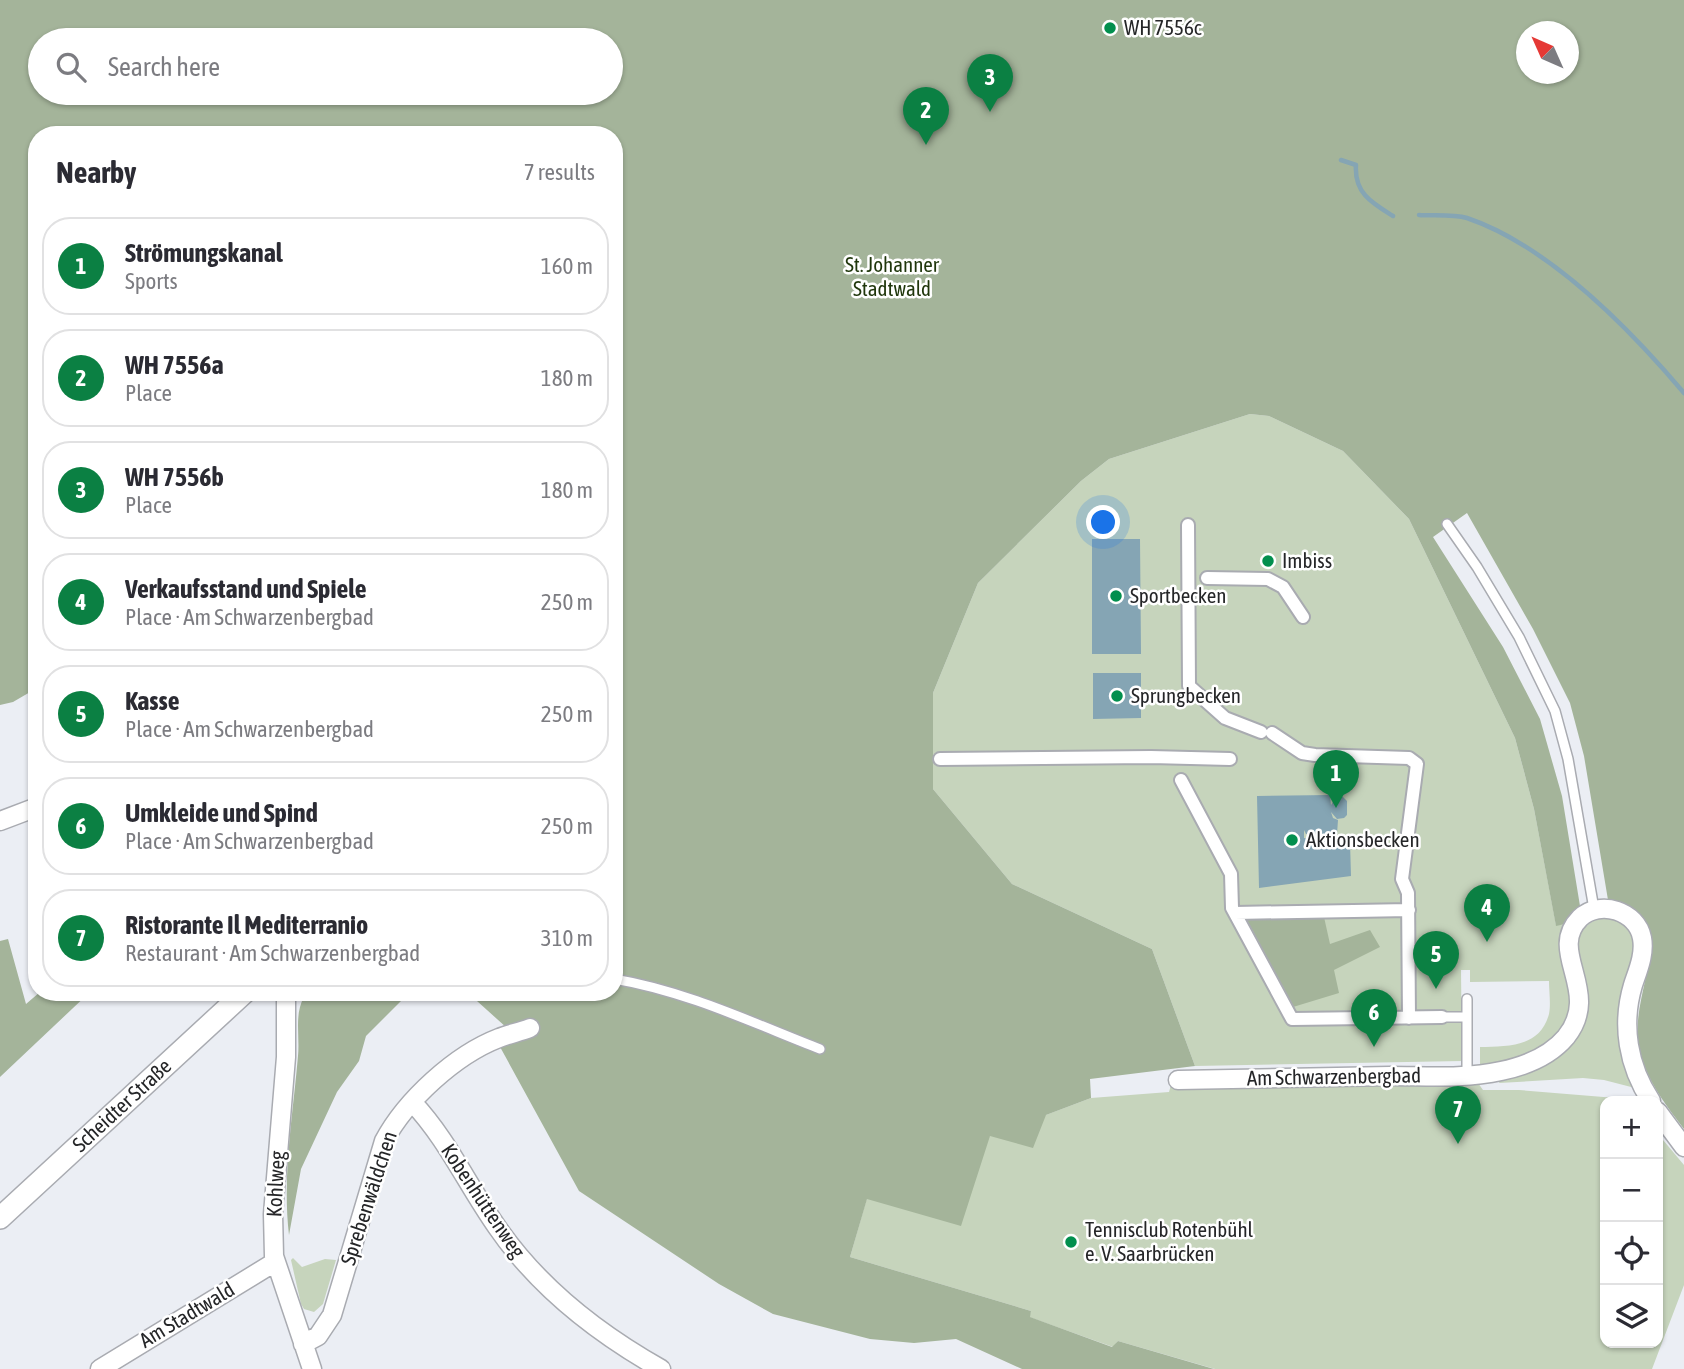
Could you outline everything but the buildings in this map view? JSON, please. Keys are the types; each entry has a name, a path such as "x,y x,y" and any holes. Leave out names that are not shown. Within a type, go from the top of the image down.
{"street":[{"path":"1188,525 1189,686 1225,718 1266,732 1302,753 1409,758 1417,764 1402,879 1408,893 1409,909 1409,1018"},
{"path":"1207,578 1268,579 1283,587 1303,617"},
{"path":"940,759 1230,759"},
{"path":"1181,780 1231,874 1232,908 1293,1019 1442,1017"},
{"path":"0,821 28,810"},
{"path":"1594,909 1608,908 1627,916 1637,925 1642,937 1643,953 1627,1017 1628,1042 1639,1080 1648,1096"},
{"path":"1235,913 1409,909"},
{"name":"Am Schwarzenbergbad","path":"1178,1080 1467,1075 1501,1071 1527,1063 1554,1048 1567,1035 1579,1009 1580,994 1567,943 1568,934 1582,916 1594,909"},
{"name":"Scheidter Straße","path":"0,1218 235,1001"},
{"name":"Kohlweg","path":"286,1001 286,1058 273,1214 275,1262 312,1369"},
{"name":"Sprebenwäldchen","path":"303,1344 318,1336 332,1315 384,1141 394,1122 451,1066 471,1052 500,1037 530,1028"},
{"name":"Kobenhüttenweg","path":"413,1103 430,1122 496,1226 522,1261 565,1303 601,1332 661,1369"},
{"path":"1663,1119 1684,1147"},
{"name":"Am Stadtwald","path":"100,1369 275,1262"}],"lane":[{"path":"1447,524 1477,566 1519,637 1555,711 1569,759 1594,909"},
{"path":"623,981 649,985 710,1005 820,1049"},
{"path":"1467,999 1467,1075"},
{"path":"1442,1017 1466,1017"}],"green space":[{"name":"St. Johanner Stadtwald","path":"0,0 1684,0 1684,1129 1655,1087 1640,1052 1638,1019 1649,956 1649,938 1644,921 1631,908 1608,900 1584,756 1570,703 1533,629 1467,513 1433,537 1503,647 1540,719 1562,796 1580,906 1565,924 1556,926 1534,809 1515,738 1409,519 1343,451 1269,416 1250,414 1109,459 1081,481 978,583 933,693 933,789 1012,884 1152,949 1195,1066 1090,1079 1091,1098 1046,1115 1033,1148 990,1136 961,1226 867,1199 850,1257 1031,1311 1030,1317 1112,1347 1118,1341 1214,1369 1022,1369 956,1339 914,1343 870,1339 773,1314 719,1284 579,1191 499,1045 507,1028 477,1001 623,1001 623,126 28,126 28,693 13,702 0,705"},
{"path":"1250,414 1269,416 1343,451 1409,519 1515,738 1534,809 1556,925 1565,924 1561,940 1571,1007 1567,1023 1558,1035 1530,1053 1480,1066 1480,1047 1521,1043 1538,1033 1545,1025 1549,1014 1549,981 1470,982 1470,970 1461,970 1462,1061 1195,1066 1152,949 1012,884 933,789 933,693 978,583 1081,481 1109,459"},
{"path":"1606,915 1622,923 1631,934 1634,946 1621,1004 1619,1028 1626,1063 1635,1088 1583,1078 1499,1083 1501,1078 1534,1069 1560,1057 1576,1038 1588,1008 1578,943 1581,932 1590,923"},
{"path":"1324,917 1330,944 1370,930 1380,947 1334,970 1339,993 1293,1007 1246,918"},
{"path":"8,939 26,1004 30,1001 80,1001 0,1077 0,941"},
{"path":"302,1001 401,1001 366,1036 359,1061 337,1092 301,1169 289,1235 287,1168"},
{"path":"1478,1083 1483,1090 1600,1097 1600,1348 1660,1348 1652,1369 1215,1369 1118,1341 1113,1347 1029,1317 1031,1311 850,1257 867,1198 990,1136 1091,1098 1169,1092 1171,1085 1442,1086"},
{"path":"1663,1140 1684,1165 1684,1285 1663,1340"},
{"path":"293,1258 302,1267 325,1259 336,1260 323,1304 314,1312 304,1309 301,1304 291,1260"}],"water":[{"name":"Sportbecken","path":"1092,539 1140,539 1141,654 1092,654"},
{"name":"Sprungbecken","path":"1093,673 1141,673 1141,718 1093,719"},
{"name":"Aktionsbecken","path":"1330,795 1331,805 1336,797 1343,797 1347,801 1347,815 1344,818 1337,819 1331,812 1333,818 1338,820 1337,834 1306,834 1304,830 1304,838 1350,842 1351,876 1259,888 1257,796"}],"waterway":[{"path":"1341,160 1356,165 1361,190 1372,202 1393,216"},
{"path":"1419,215 1467,218 1528,248 1613,316 1684,393"}],"place":[{"name":"WH 7556c","path":"1110,28"},
{"name":"WH 7556b","path":"990,112"},
{"name":"WH 7556a","path":"926,145"},
{"name":"Imbiss","path":"1268,561"},
{"name":"Sportbecken","path":"1116,596"},
{"name":"Sprungbecken","path":"1117,696"},
{"name":"Strömungskanal","path":"1336,808"},
{"name":"Aktionsbecken","path":"1292,840"},
{"name":"Verkaufsstand und Spiele","path":"1487,942"},
{"name":"Kasse","path":"1436,989"},
{"name":"Umkleide und Spind","path":"1374,1047"},
{"name":"Ristorante Il Mediterranio","path":"1458,1144"},
{"name":"Tennisclub Rotenbühl e. V. Saarbrücken","path":"1071,1242"}]}
